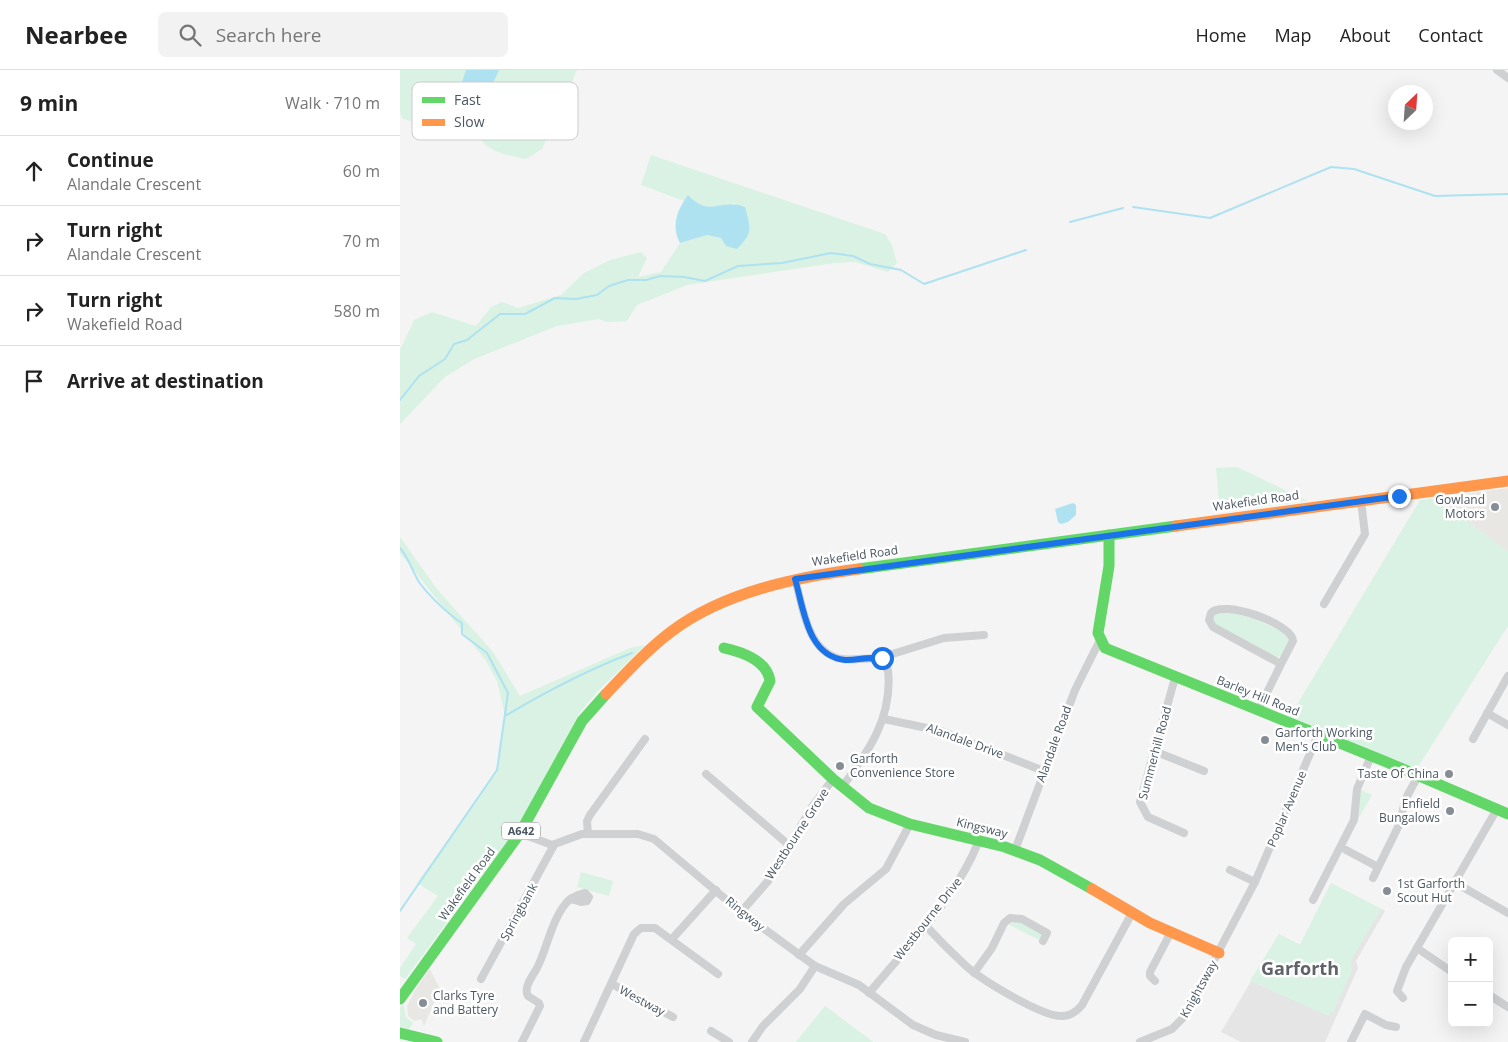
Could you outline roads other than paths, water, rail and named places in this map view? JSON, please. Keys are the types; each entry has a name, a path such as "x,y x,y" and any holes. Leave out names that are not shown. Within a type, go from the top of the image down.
{"main road":[{"name":"Wakefield Road","path":"400,999 520,833 582,721 605,694 641,658 673,630 709,608 757,589 795,579 1508,481"},
{"path":"1100,640 1098,627 1110,566 1109,535"},
{"name":"Barley Hill Road","path":"1100,640 1110,651 1371,756 1508,814"},
{"name":"Kingsway","path":"724,648 741,653 769,673 770,681 757,707 833,779 870,808 910,824 1015,850 1064,872 1132,914 1219,953"},
{"path":"400,1033 437,1042"}],"street":[{"path":"1497,70 1508,78"},
{"path":"1324,604 1365,534 1361,501"},
{"path":"795,579 813,640 820,648 839,659 872,658 880,660 886,665 889,676 884,718 870,749 842,787"},
{"path":"1258,711 1293,641 1289,632 1265,619 1243,612 1221,607 1211,613 1209,620 1213,627 1281,664"},
{"path":"880,660 886,656 944,638 984,635"},
{"name":"Alandale Road","path":"1015,850 1075,690 1100,640"},
{"path":"1473,739 1508,676"},
{"name":"Summerhill Road","path":"1176,678 1141,797 1142,808 1152,820 1184,833"},
{"path":"1487,714 1508,725"},
{"name":"Alandale Drive","path":"884,718 941,731 1044,771"},
{"name":"Poplar Avenue","path":"1239,915 1318,735"},
{"path":"588,834 587,821 590,815 646,739"},
{"path":"1154,752 1204,771"},
{"path":"1313,900 1354,820 1358,789 1371,756"},
{"path":"706,774 790,846"},
{"path":"1373,878 1402,818 1405,800 1418,776"},
{"name":"Westbourne Grove","path":"741,912 768,881 812,807 833,779"},
{"path":"1403,998 1398,991 1399,982 1416,948 1497,809"},
{"path":"800,955 844,904 886,869 910,824"},
{"path":"520,833 554,845"},
{"name":"Ringway","path":"554,845 572,836 588,834 638,834 659,837 741,912 815,966 850,981 913,1025 965,1042"},
{"name":"Westbourne Drive","path":"869,993 925,925 970,865 979,840"},
{"name":"Springbank","path":"481,979 554,845"},
{"path":"1346,850 1378,867"},
{"path":"1230,870 1255,882"},
{"path":"1454,882 1508,913"},
{"path":"672,940 716,890"},
{"path":"522,1042 540,1006 539,1002 528,996 527,988 544,954 560,912 571,899"},
{"path":"925,925 974,973 998,988 1058,1016 1069,1015 1082,1005 1132,914"},
{"name":"Knightsway","path":"1140,1042 1172,1029 1181,1022 1239,915"},
{"path":"974,973 992,948 1004,923 1010,918 1018,918 1047,933 1043,940"},
{"name":"Westway","path":"584,1042 637,930 650,926 718,974"},
{"path":"1155,981 1150,976 1150,972 1171,932"},
{"path":"1416,948 1448,969"},
{"path":"752,1042 763,1026 800,989 815,966"},
{"name":"Westway","path":"612,984 673,1017"},
{"path":"1493,998 1508,1007"},
{"path":"1351,1042 1365,1014 1364,1004"},
{"path":"1365,1014 1386,1025 1396,1027"},
{"path":"711,1030 730,1042"}],"water":[{"path":"466,70 499,70 494,82 462,82"},
{"path":"688,195 703,206 710,207 729,204 745,207 749,221 749,230 746,239 737,249 726,246 721,238 707,235 680,243 677,237 676,218"},
{"path":"1073,503 1076,505 1076,515 1068,522 1061,524 1058,522 1055,509"}],"waterway":[{"path":"1133,207 1210,218 1331,167 1354,169 1435,196 1508,194"},
{"path":"1070,222 1123,208"},
{"path":"400,400 419,376 445,359 454,344 467,340 500,314 525,314 555,298 576,299 597,295 609,286 628,280 646,280 660,276 684,277 705,281 738,266 782,263 831,253 853,256 870,264 901,270 924,284 1026,250"},
{"path":"400,548 423,587 433,599 462,623 462,634 487,653 508,693 497,770 400,911"},
{"path":"505,716 599,666 632,653"}],"place":[{"name":"Gowland Motors","path":"1495,507"},
{"name":"Garforth Working Men's Club","path":"1265,740"},
{"name":"Garforth Convenience Store","path":"840,766"},
{"name":"Taste Of China","path":"1449,774"},
{"name":"Enfield Bungalows","path":"1450,811"},
{"name":"1st Garforth Scout Hut","path":"1387,891"},
{"name":"Clarks Tyre and Battery","path":"423,1003"}],"district":[{"name":"Garforth","path":"1300,969"}]}
